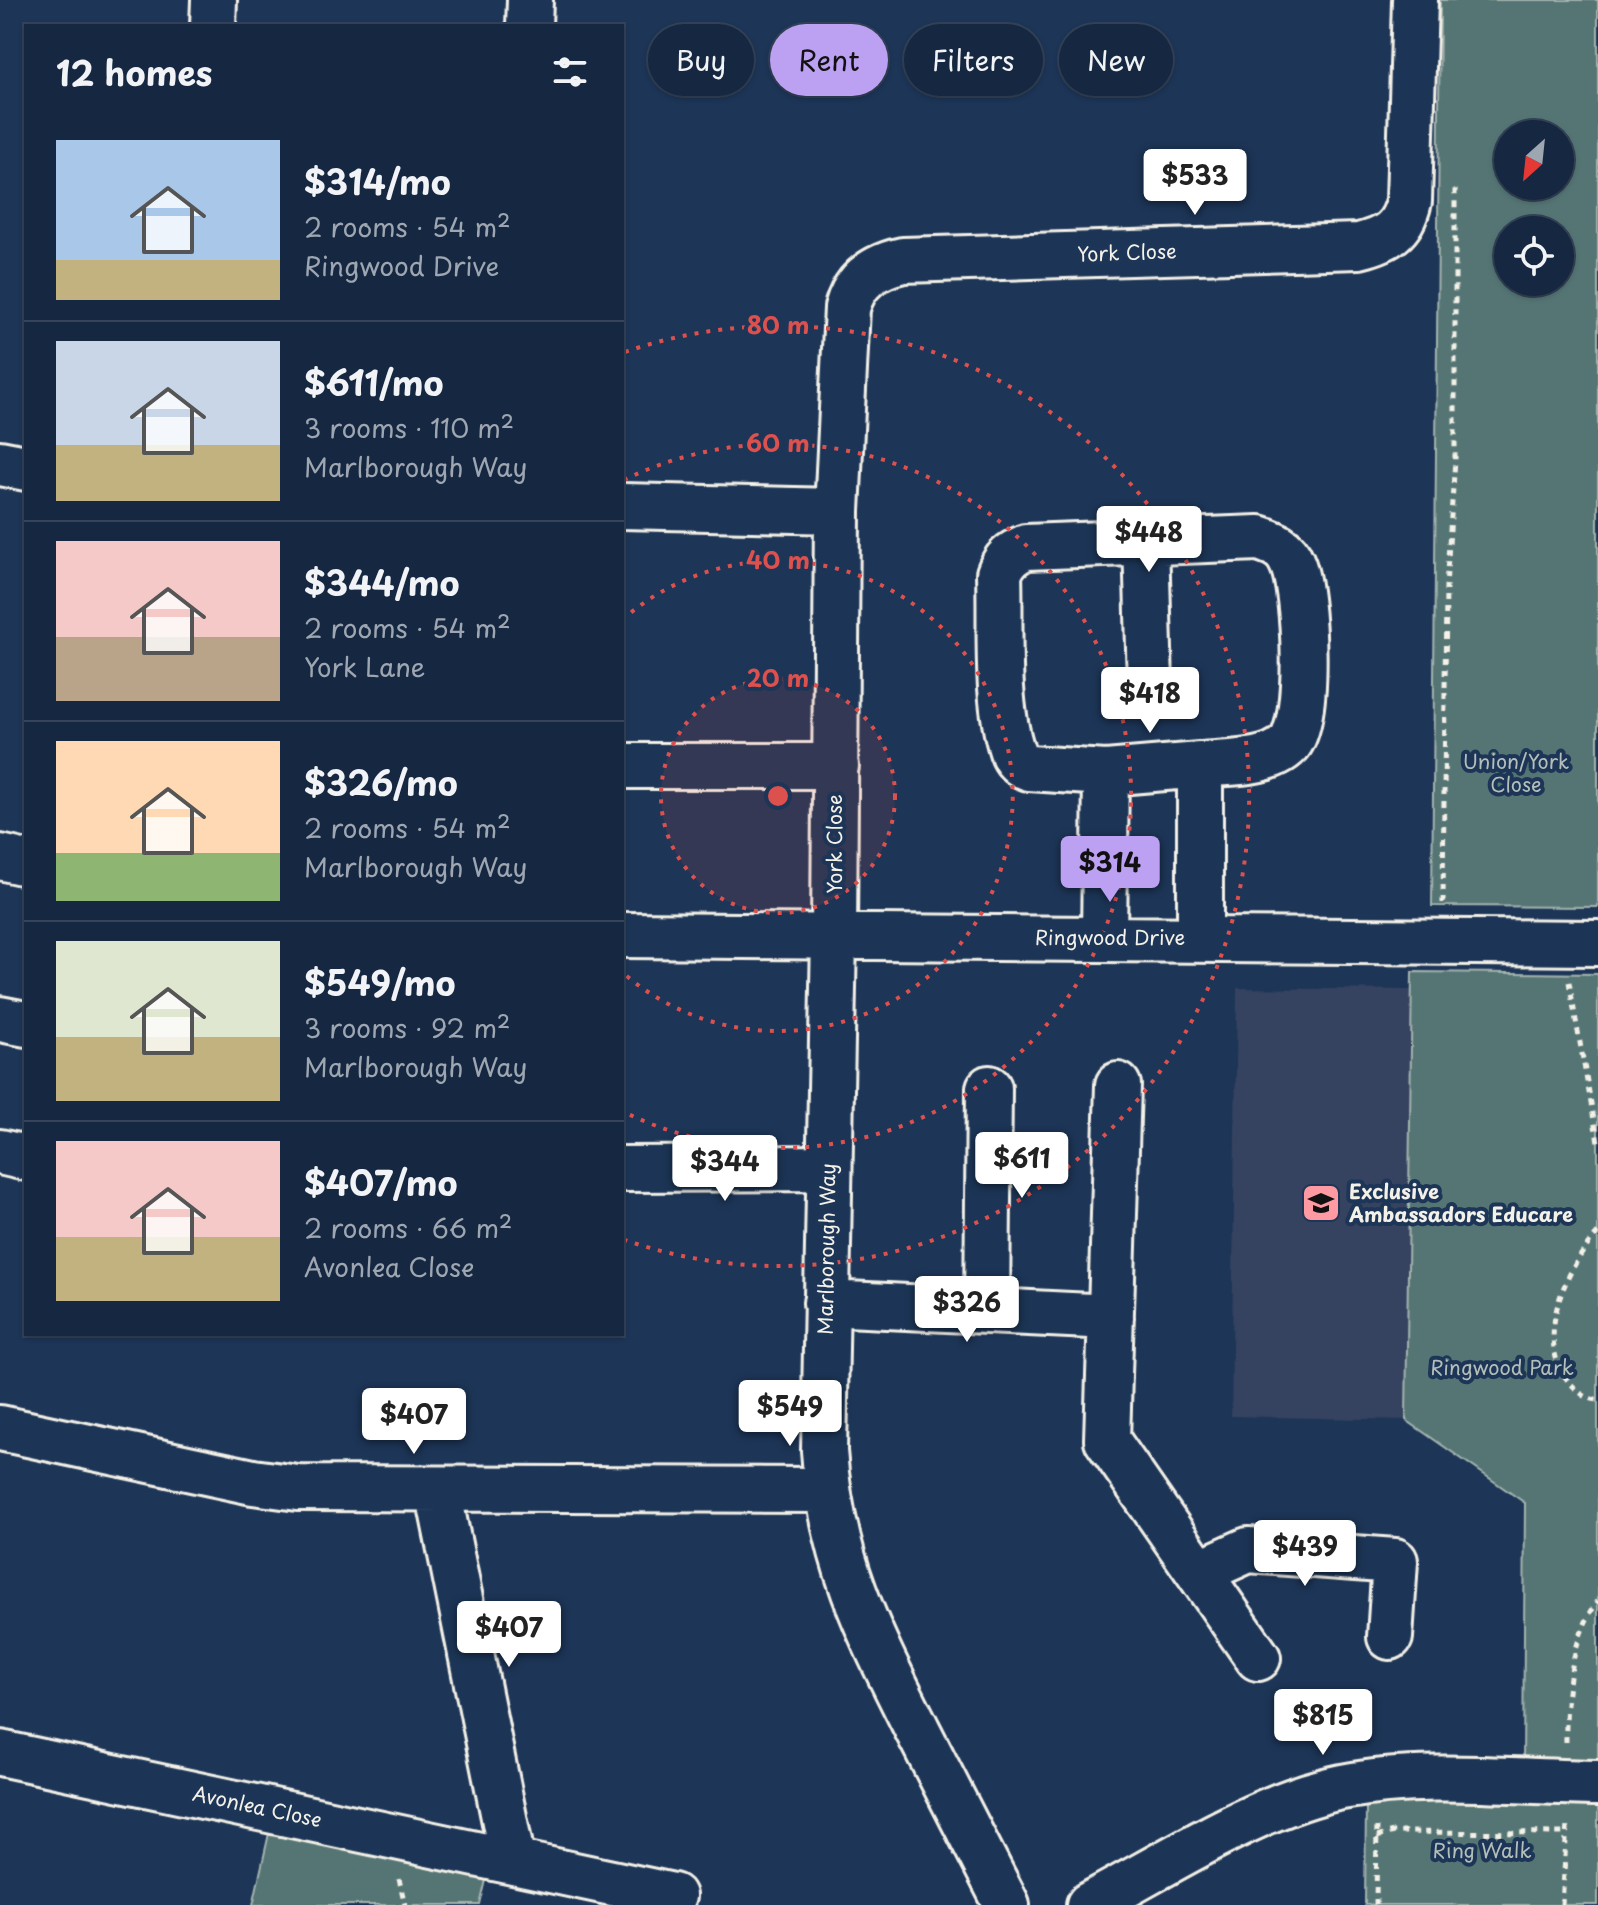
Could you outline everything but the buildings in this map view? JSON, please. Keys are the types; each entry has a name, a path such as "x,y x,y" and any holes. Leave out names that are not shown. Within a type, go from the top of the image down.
{"street":[{"path":"213,24 214,0"},
{"path":"529,24 530,0"},
{"name":"York Close","path":"834,936 837,511 847,308 859,282 886,263 1359,246 1385,240 1397,231 1409,201 1415,0"},
{"path":"0,463 24,468"},
{"path":"624,506 837,511"},
{"path":"1259,538 1277,544 1286,552 1298,580 1305,685 1296,734 1278,753 1200,765 1106,773 1021,765 1012,752 1005,715 999,574 1007,558 1026,547 1146,540 1259,538"},
{"path":"1146,540 1150,685"},
{"path":"1200,765 1200,939"},
{"path":"624,766 836,766"},
{"path":"1104,938 1106,773"},
{"path":"0,857 24,863"},
{"name":"Ringwood Drive","path":"624,935 1200,939 1583,956"},
{"name":"Marlborough Way","path":"834,936 826,1303 827,1490 832,1524 852,1596 1007,1905"},
{"path":"0,1019 24,1024"},
{"path":"1118,1085 1107,1440 1258,1658"},
{"path":"987,1311 989,1088"},
{"path":"0,1152 24,1158"},
{"path":"624,1169 827,1168"},
{"path":"826,1303 1111,1317"},
{"path":"0,1428 253,1482 336,1490 827,1490"},
{"path":"438,1490 513,1862"},
{"path":"1199,1572 1248,1550 1395,1561 1390,1637"},
{"name":"Avonlea Close","path":"0,1753 673,1896"},
{"path":"1089,1905 1281,1806 1340,1788 1377,1782 1584,1782"}],"path":[{"path":"1443,910 1446,586 1455,460 1455,174"},
{"path":"1583,956 1598,1142"},
{"path":"1598,1233 1581,1251 1563,1287 1555,1325 1556,1361 1569,1382 1588,1399 1598,1400"},
{"path":"1562,1905 1567,1833 1584,1782 1566,1737 1570,1689 1583,1625 1598,1601"},
{"path":"1376,1905 1377,1782"},
{"path":"1377,1837 1393,1832 1567,1833"}],"shaded area":[{"name":"Exclusive Ambassadors Educare","path":"1237,988 1412,990 1406,1420 1231,1416"}],"green space":[{"name":"Union/York Close","path":"1440,0 1598,0 1598,907 1432,906"},
{"name":"Ringwood Park","path":"1412,972 1598,974 1598,1765 1523,1764 1525,1503 1406,1420"},
{"name":"Ring Walk","path":"1395,1798 1598,1799 1598,1905 1365,1905 1366,1802"},
{"path":"270,1829 487,1876 480,1905 253,1905"}],"place":[{"name":"Exclusive Ambassadors Educare","path":"1321,1203"}]}
